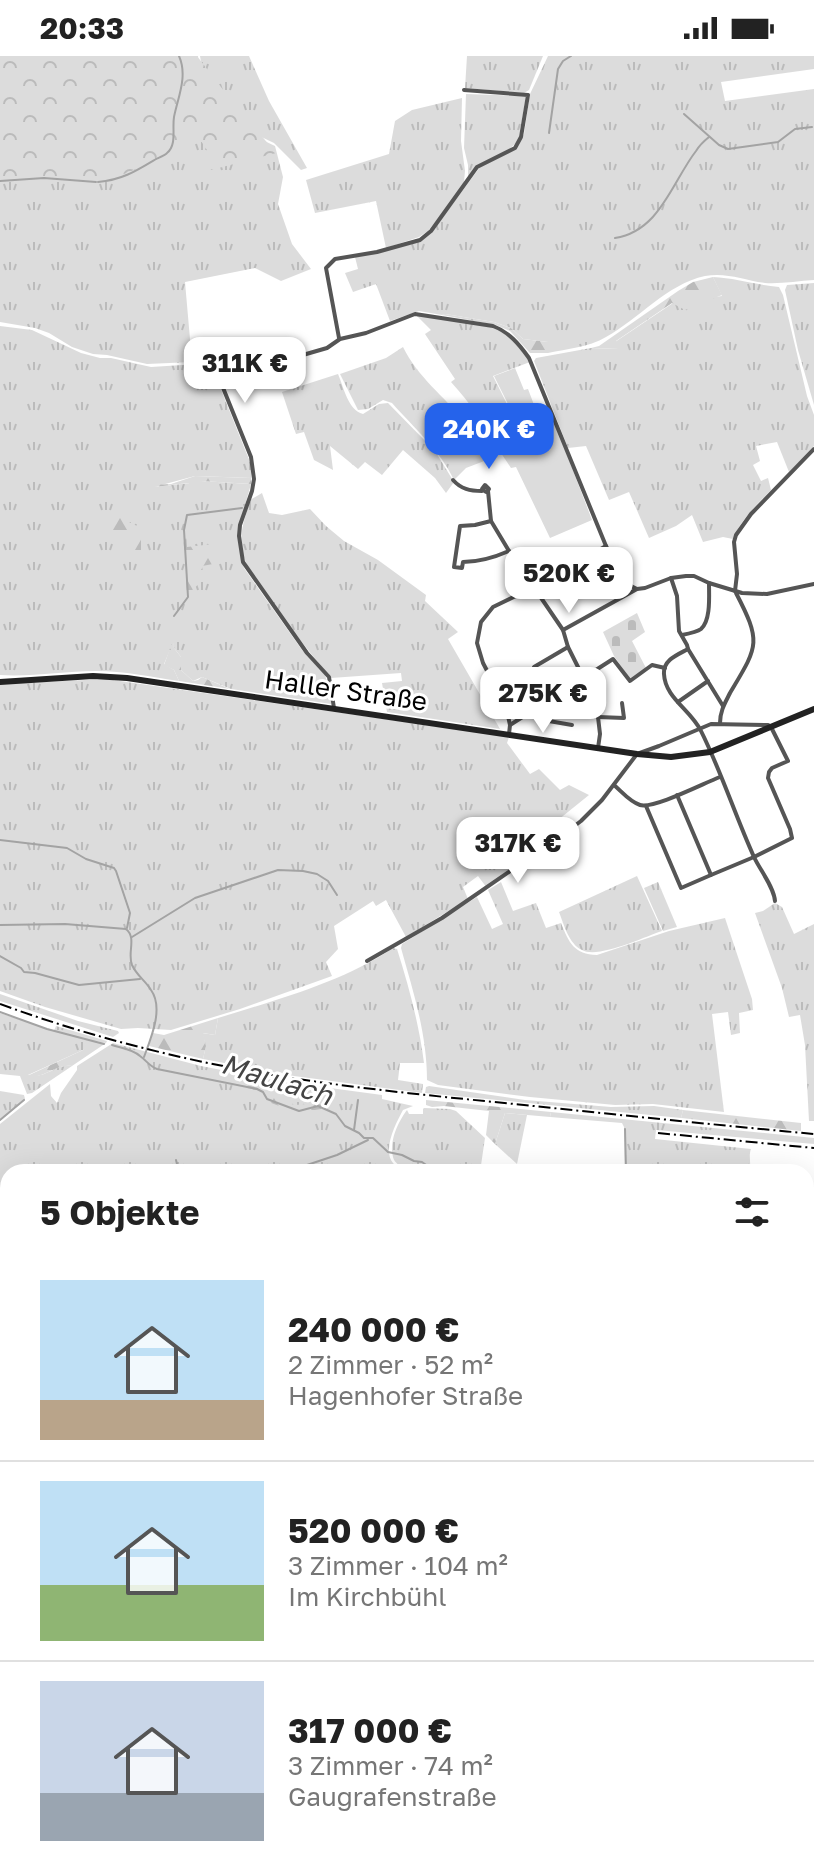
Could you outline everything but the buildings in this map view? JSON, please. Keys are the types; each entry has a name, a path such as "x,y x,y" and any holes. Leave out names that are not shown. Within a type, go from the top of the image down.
{"main road":[{"name":"Haller Straße","path":"0,682 93,676 127,678 660,756 710,752 814,709"}],"street":[{"path":"340,339 326,268 335,259 420,240 431,231 477,167 515,148 521,137 528,95 464,90"},
{"path":"334,708 329,677 307,653 243,562 240,525 254,479 251,457 215,368 219,362 265,363 289,359 327,348 340,339 366,333 415,314 501,329 517,342 529,358 606,546 622,578 637,589"},
{"path":"720,723 723,706 744,671 754,646 752,627 735,591 736,535 751,514 814,449"},
{"path":"453,480 472,491 485,491 491,521 563,630 598,717 598,748"},
{"path":"491,521 460,526 454,567 462,568 463,562 480,562 509,551"},
{"path":"509,734 506,707 483,663 477,643 481,622 493,607 606,546"},
{"path":"563,630 637,589 671,578 694,576 742,593 767,594 814,584"},
{"path":"671,578 677,596 679,631 723,706"},
{"path":"682,635 700,630 703,626 709,583"},
{"path":"551,699 534,667 568,647"},
{"path":"688,649 670,659 665,668 667,687 700,729 754,857 773,890 775,901"},
{"path":"510,725 613,659 630,681 652,665 665,668"},
{"path":"678,702 708,681"},
{"path":"598,717 624,718 622,703"},
{"path":"535,709 543,720 572,725"},
{"path":"367,961 442,918 581,821 637,754 720,723 771,727 788,761 772,768 768,778 792,838 681,888 646,806"},
{"path":"659,746 660,756"},
{"path":"614,785 635,803 646,806 720,777"},
{"path":"677,795 711,875"}],"green space":[{"path":"0,56 198,56 200,94 239,129 275,146 283,177 278,204 292,244 311,269 281,281 255,268 185,282 192,362 147,364 93,354 35,328 0,322"},
{"path":"0,56 197,56 276,153 211,170 207,150 201,141 171,144 147,163 109,178 0,180"},
{"path":"200,56 249,56 269,101 307,168 301,170 274,143 228,121 202,68"},
{"path":"467,56 543,56 529,90 524,93 465,88"},
{"path":"548,56 814,56 814,69 721,82 725,101 814,89 814,280 765,283 728,276 705,276 678,286 618,330 599,340 548,353 548,342 523,339 511,328 494,322 419,311 390,321 376,284 353,292 345,273 358,269 355,257 412,244 435,228 480,167 516,149 524,134 530,94"},
{"path":"466,94 526,96 519,138 515,144 506,152 478,165 468,179 464,148"},
{"path":"462,98 464,182 428,231 386,248 376,201 315,213 306,180 389,154 395,121 412,110"},
{"path":"713,277 779,287 814,415 814,446 789,472 777,442 756,446 760,461 753,465 761,481 768,478 771,490 745,519 733,539 723,537 703,542 692,515 649,538 629,492 609,500 586,446 568,448 534,361 536,358 591,348 618,349 615,342 673,303 722,296"},
{"path":"713,277 722,295 685,310 672,303 616,341 619,349 591,348 599,346 693,282"},
{"path":"814,283 814,405 785,290 787,285"},
{"path":"416,315 497,328 519,345 530,362 493,376 514,418 511,420 512,430 499,437 499,450 477,414 451,382 455,379 425,334 431,330"},
{"path":"442,315 494,322 511,328 523,339 548,342 548,353 530,353 510,331 496,325"},
{"path":"0,326 32,330 81,353 100,358 151,367 213,366 251,464 251,478 195,476 154,487 190,483 189,492 201,481 251,484 239,536 244,568 302,650 325,675 331,704 231,689 202,677 193,681 181,670 181,657 173,643 164,664 174,670 179,681 106,671 0,675"},
{"path":"403,347 431,386 469,425 492,458 466,468 454,480 434,449 392,403 383,400 368,409 358,410 340,374 386,358"},
{"path":"515,368 536,410 556,426 592,520 550,538 516,467 511,468 499,450 500,437 512,430 512,420 515,418 494,376"},
{"path":"338,374 347,398 358,412 363,414 379,404 388,403 435,451 454,482 446,493 435,478 403,450 382,475 365,462 358,469 330,446 333,470 314,460 304,432 296,434 282,392"},
{"path":"195,476 251,478 251,484 201,481 200,491 189,493 189,483 154,487"},
{"path":"262,493 269,513 282,515 310,509 344,541 378,560 426,595 425,601 458,632 448,639 500,729 387,712 382,683 402,681 401,673 331,678 284,619 246,563 241,542 243,524 250,500"},
{"path":"113,514 141,528 141,566 92,523"},
{"path":"183,532 186,533 187,547 213,544 222,549 212,554 213,564 202,566 204,579 187,595"},
{"path":"637,613 645,632 632,641 646,668 630,679 614,656 603,632"},
{"path":"173,640 174,648 181,657 181,670 193,681 202,677 230,689 179,681 174,670 164,665"},
{"path":"106,679 509,737 507,743 530,774 539,769 560,790 569,785 589,795 532,841 527,848 532,855 487,888 478,876 463,887 468,899 406,937 386,900 376,906 373,901 334,926 338,949 326,962 332,976 171,1030 121,1029 0,991 0,684"},
{"path":"637,876 662,931 599,952 577,947 559,912"},
{"path":"501,882 513,911 536,903 546,928 561,923 573,946 589,954 597,955 669,931 725,918 753,1010 739,1013 740,1033 731,1035 728,1012 712,1014 724,1112 653,1104 615,1105 530,1097 438,1085 427,1080 422,1029 402,944 477,897 492,929 503,924 488,890"},
{"path":"658,882 677,927 663,931 644,888"},
{"path":"775,903 782,907 794,934 814,924 814,1121 809,1121 805,1045 800,1015 789,1017 755,913"},
{"path":"393,948 397,949 409,991 424,1063 400,1063 398,1080 423,1084 422,1093 294,1076 203,1059 206,1046 202,1033 215,1035 218,1018 331,980"},
{"path":"0,994 119,1033 113,1037 0,1001"},
{"path":"0,1013 54,1031 56,1026 107,1041 83,1039 87,1047 83,1050 28,1075 72,1066 27,1094 20,1076 0,1074"},
{"path":"218,1018 215,1035 203,1033 206,1046 203,1059 149,1046 153,1033 164,1035"},
{"path":"82,1039 106,1043 72,1066 60,1067 39,1076 27,1076 83,1050 86,1046"},
{"path":"113,1043 201,1066 278,1081 382,1095 382,1099 413,1106 403,1110 389,1144 390,1158 394,1164 0,1164 0,1124 50,1084 51,1096 57,1103 77,1066"},
{"path":"208,1077 259,1088 277,1100 295,1105 317,1103 321,1109 295,1112 266,1101 252,1089 210,1081"},
{"path":"429,1086 525,1100 683,1110 681,1118 425,1093"},
{"path":"0,1091 24,1095 25,1099 0,1121"},
{"path":"426,1100 551,1112 550,1117 505,1113 495,1144 486,1135 489,1111 432,1107 426,1105"},
{"path":"423,1109 456,1111 485,1138 481,1164 397,1163 392,1145 398,1126 407,1110 409,1114 423,1114"},
{"path":"683,1110 801,1123 801,1131 681,1118"},
{"path":"551,1112 814,1138 814,1144 656,1130 655,1139 751,1149 750,1164 625,1164 622,1123 550,1117"},
{"path":"505,1113 527,1115 517,1164 495,1144"}],"waterway":[{"path":"98,182 128,174 170,150 182,79 179,56"},
{"path":"549,133 558,69 571,56"},
{"path":"684,114 719,145 728,149 778,142 795,129 812,127"},
{"path":"615,238 630,234 654,216 687,163 709,137"},
{"path":"0,181 44,178 96,182"},
{"path":"174,616 188,597 184,530 187,515 242,508"},
{"path":"0,840 67,848 86,859 114,868 130,913 127,928"},
{"path":"132,937 195,898 278,870 317,874 328,881 337,895"},
{"name":"Maulach","path":"0,925 65,924 126,929 131,937 132,965 155,997 155,1023 144,1057"},
{"path":"0,956 24,972 79,985 140,979"},
{"name":"Maulach","path":"0,1012 47,1029 104,1044"},
{"name":"Maulach","path":"112,1045 134,1052 157,1069 257,1089 267,1099 299,1111 318,1106 336,1114 345,1126 364,1138 373,1138 388,1152 425,1164"},
{"path":"0,1120 24,1100"},
{"path":"354,1130 358,1100"},
{"path":"625,1129 626,1164"},
{"path":"310,1164 368,1140"},
{"path":"176,1160 177,1164"}],"railway":[{"path":"0,1004 142,1048 265,1074 413,1094 814,1134"},
{"path":"658,1133 814,1148"}]}
